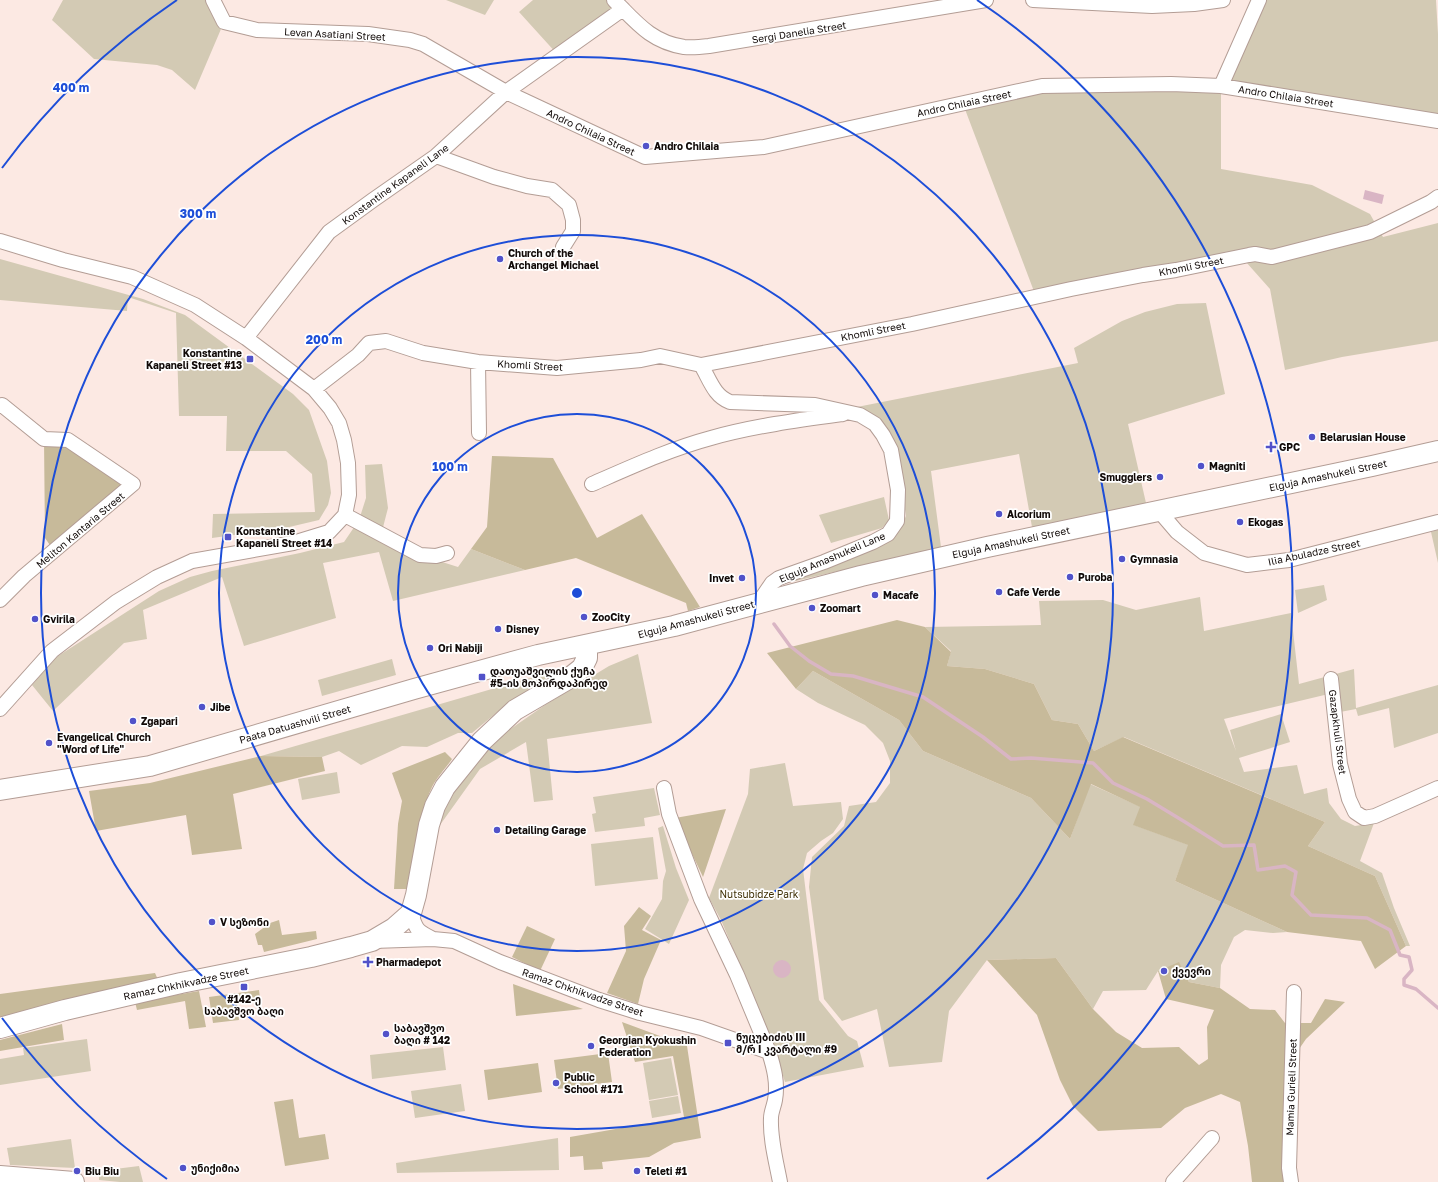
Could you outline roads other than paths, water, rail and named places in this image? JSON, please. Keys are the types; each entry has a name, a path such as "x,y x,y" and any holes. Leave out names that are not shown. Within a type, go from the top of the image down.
{"main road":[{"name":"Elguja Amashukeli Street","path":"587,646 674,626 759,602 979,548 1438,451"},
{"name":"Paata Datuashvili Street","path":"0,790 150,766 478,671 538,655 587,646"},
{"path":"411,912 416,895 429,825 435,806 445,787 482,740 515,710 568,679 582,668 586,658 587,646"},
{"name":"Ramaz Chkhikvadze Street","path":"0,1028 65,1010 181,983 311,957 372,942 394,928 411,912"},
{"path":"0,1176 74,1182"}],"street":[{"name":"Levan Asatiani Street","path":"214,0 224,22 257,30 368,34 417,42 506,92"},
{"name":"Sergi Danelia Street","path":"618,5 650,34 664,42 686,47 709,46 986,0"},
{"path":"1033,0 1152,6 1194,4 1223,0"},
{"path":"1221,86 1259,0"},
{"name":"Konstantine Kapaneli Lane","path":"246,338 330,232 436,156 506,92 618,5"},
{"name":"Andro Chilaia Street","path":"506,92 645,157 764,147 1042,86 1171,84 1221,86 1438,121"},
{"path":"436,156 494,177 527,186 552,190 569,206 572,220 572,231 563,247"},
{"name":"Khomli Street","path":"314,389 358,355 369,343 386,341 423,353 478,362 557,368 641,360 660,356 701,365 912,324 1143,275 1255,254 1272,257 1370,232 1431,202 1438,197"},
{"path":"0,241 63,260 132,277 194,305 246,338 314,389 330,408 339,423 344,440 348,463 349,495 345,515 329,532 293,543 192,561 157,577 116,602 52,651 0,709"},
{"path":"478,362 479,433"},
{"name":"Elguja Amashukeli Lane","path":"701,365 713,390 722,399 730,402 815,405 852,412 875,424 891,450 898,490 897,521 888,534 873,542 824,562 780,578 772,583 759,602"},
{"name":"Meliton Kantaria Street","path":"0,600 24,576 133,484 68,440 44,439 1,406"},
{"path":"592,484 649,459 711,438 771,424 852,412"},
{"name":"Ilia Abuladze Street","path":"1159,510 1177,532 1204,553 1247,565 1289,560 1438,522"},
{"path":"345,515 420,555 436,556 447,553"},
{"name":"Gazapkhuli Street","path":"1331,679 1340,764 1349,799 1355,812 1364,818 1375,816 1438,788"},
{"path":"664,788 669,814 701,899 737,975 769,1052 775,1074 776,1090 775,1101 770,1117 780,1182"},
{"name":"Ramaz Chkhikvadze Street","path":"411,912 415,928 424,935 433,939"},
{"name":"Ramaz Chkhikvadze Street","path":"372,942 433,939 454,940 500,962 599,1000 640,1013 701,1028 769,1052"},
{"name":"Mamia Gurieli Street","path":"1291,1182 1289,1168 1294,992"},
{"path":"1173,1182 1212,1138"}],"waterway":[{"path":"774,624 790,646 809,661 831,674 853,676 923,697 983,737 1011,759 1031,758 1093,763 1113,783 1147,799 1223,846 1254,845 1258,870 1285,866 1296,872 1292,895 1311,915 1367,918 1390,930 1400,955 1409,957 1412,970 1404,979 1404,985 1416,989 1438,1008"}],"place":[{"name":"Andro Chilaia","path":"646,146"},
{"name":"Church of the Archangel Michael","path":"500,259"},
{"name":"Konstantine Kapaneli Street #13","path":"250,359"},
{"name":"Belarusian House","path":"1312,437"},
{"name":"GPC","path":"1271,447"},
{"name":"Magniti","path":"1201,466"},
{"name":"Smugglers","path":"1160,477"},
{"name":"Alcorium","path":"999,514"},
{"name":"Ekogas","path":"1240,522"},
{"name":"Konstantine Kapaneli Street #14","path":"228,537"},
{"name":"Gymnasia","path":"1122,559"},
{"name":"Puroba","path":"1070,577"},
{"name":"Invet","path":"742,578"},
{"name":"Cafe Verde","path":"999,592"},
{"name":"Macafe","path":"875,595"},
{"name":"Zoomart","path":"812,608"},
{"name":"ZooCity","path":"584,617"},
{"name":"Gvirila","path":"35,619"},
{"name":"Disney","path":"498,629"},
{"name":"Ori Nabiji","path":"430,648"},
{"name":"დათუაშვილის ქუჩა #5-ის მოპირდაპირედ","path":"482,677"},
{"name":"Jibe","path":"202,707"},
{"name":"Zgapari","path":"133,721"},
{"name":"Evangelical Church \"Word of Life\"","path":"49,743"},
{"name":"Detailing Garage","path":"497,830"},
{"name":"V სეზონი","path":"212,922"},
{"name":"Pharmadepot","path":"368,962"},
{"name":"ქვევრი","path":"1164,971"},
{"name":"#142-ე საბავშვო ბაღი","path":"244,987"},
{"name":"საბავშვო ბაღი # 142","path":"386,1034"},
{"name":"ნუცუბიძის III მ/რ I კვარტალი #9","path":"728,1043"},
{"name":"Georgian Kyokushin Federation","path":"591,1046"},
{"name":"Public School #171","path":"556,1083"},
{"name":"უნიქიმია","path":"183,1168"},
{"name":"Biu Biu","path":"77,1171"},
{"name":"Teleti #1","path":"637,1171"}],"park label":[{"name":"Nutsubidze Park","path":"759,894"}]}
